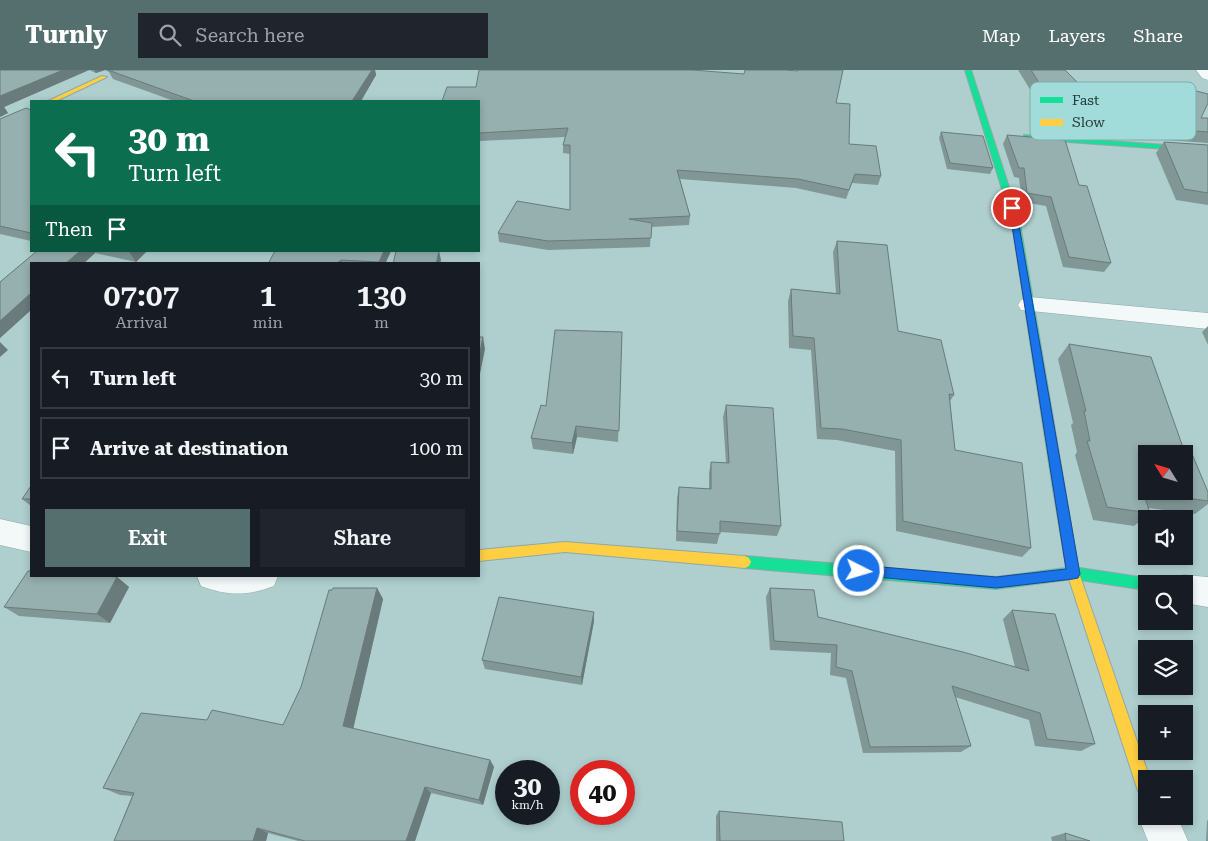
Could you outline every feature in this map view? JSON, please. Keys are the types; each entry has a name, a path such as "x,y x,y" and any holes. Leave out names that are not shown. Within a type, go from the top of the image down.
{"street":[{"path":"968,70 993,135 1015,218 1073,574 1139,770"},
{"path":"1204,70 1208,75"},
{"path":"53,100 104,78"},
{"path":"1017,136 1030,137"},
{"path":"1072,140 1208,150"},
{"path":"1029,305 1208,321"},
{"path":"0,532 30,539"},
{"path":"480,556 565,547 996,582 1073,574 1138,583"},
{"path":"216,577 228,580 254,577"},
{"path":"1193,590 1208,592"},
{"path":"1161,825 1168,841"}],"building":[{"path":"0,70 63,70 0,96"},
{"path":"108,70 372,70 353,100 191,100"},
{"path":"479,70 692,70 744,74 745,70 843,70 836,103 850,104 849,144 876,146 881,176 855,174 849,190 798,179 677,170 690,216 629,219 652,223 651,238 548,241 498,233 517,201 570,210 570,145 563,145 568,128 480,133 480,100 442,100 447,87 476,87"},
{"path":"1031,70 1065,70 1077,82 1039,82"},
{"path":"1196,91 1208,94 1208,103 1201,118 1208,118 1208,132 1196,131"},
{"path":"26,108 30,110 30,233 0,226 0,119"},
{"path":"941,132 983,136 993,168 950,163"},
{"path":"1007,135 1030,137 1030,140 1065,140 1079,185 1087,186 1111,263 1069,257 1051,197 1027,193 1024,168 1019,168"},
{"path":"1164,142 1208,145 1208,193 1184,189"},
{"path":"837,241 887,245 898,331 941,340 954,395 949,394 955,450 1022,463 1031,548 903,521 901,440 842,429 821,428 814,338 793,336 791,289 840,294"},
{"path":"36,252 79,252 67,262 30,262 30,294 0,321 0,282"},
{"path":"274,252 384,252 379,262 341,260 338,262 269,262"},
{"path":"396,252 439,252 436,262 393,262"},
{"path":"555,330 622,332 619,431 576,426 572,443 531,438 541,405 546,406"},
{"path":"480,337 483,337 480,352"},
{"path":"1069,344 1151,357 1182,445 1138,445 1138,500 1146,500 1149,510 1138,511 1107,507 1087,441 1090,441 1084,411 1086,411"},
{"path":"726,405 773,408 781,526 720,521 720,534 677,531 679,487 711,489 711,462 729,463"},
{"path":"1193,456 1208,492 1208,501 1193,499"},
{"path":"30,487 30,499 22,499"},
{"path":"28,571 30,571 30,577 117,577 97,614 4,607"},
{"path":"333,588 377,588 343,726 490,760 479,800 425,787 406,841 305,841 257,828 253,841 114,841 134,793 103,788 141,713 207,720 212,710 283,725 301,687 329,590"},
{"path":"770,588 814,590 818,617 963,652 1029,671 1012,610 1055,614 1095,744 1047,739 1040,713 952,686 971,746 870,747 852,671 836,667 837,645 774,641"},
{"path":"499,597 594,612 581,677 482,660"},
{"path":"719,811 842,822 844,841 720,841"},
{"path":"1065,833 1090,841 1066,841"}],"traffic: fast":[{"path":"968,70 1015,218 1059,489"},
{"path":"1069,140 1208,150"},
{"path":"745,562 996,583 1073,573 1138,583"}],"traffic: slow":[{"path":"53,100 104,77"},
{"path":"1059,489 1073,573 1139,770"},
{"path":"480,556 565,547 745,562"}],"route":[{"path":"859,571 996,582 1073,574 1056,462 1012,208"}]}
